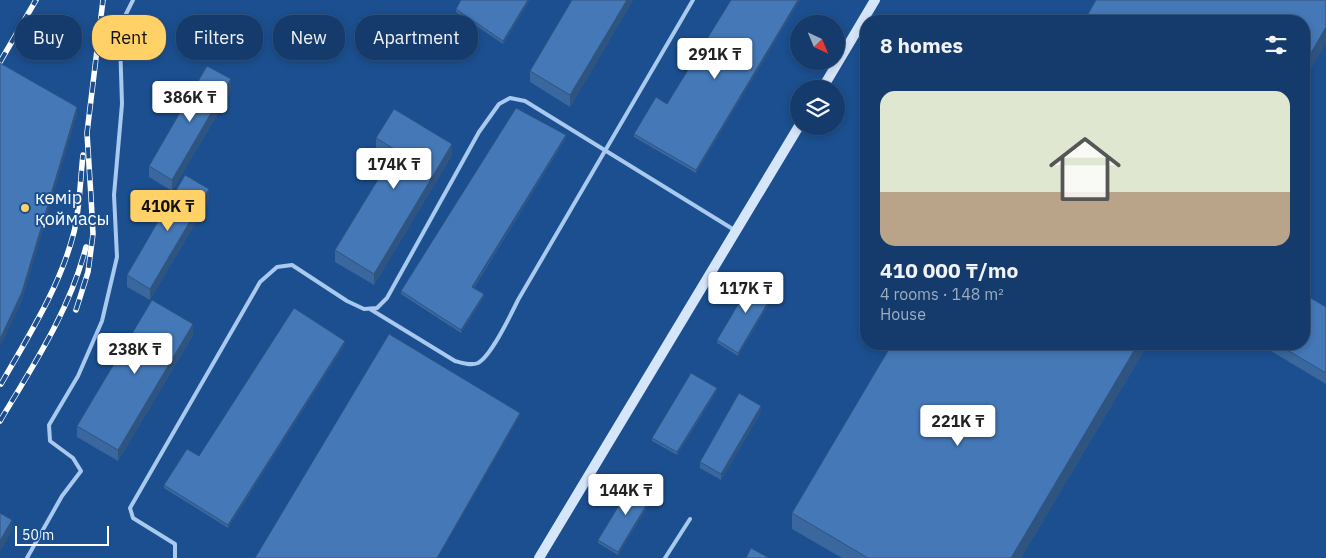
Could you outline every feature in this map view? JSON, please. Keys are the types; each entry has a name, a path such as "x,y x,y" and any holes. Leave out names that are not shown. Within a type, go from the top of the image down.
{"street":[{"path":"866,15 875,0"},
{"path":"827,80 860,25"},
{"path":"539,558 794,135"}],"lane":[{"path":"27,558 62,496 80,471 73,458 50,441 49,425 78,376 102,322 117,256 114,195 122,104 120,41 126,14 133,0"},
{"path":"368,308 456,361 466,364 478,363 489,352 496,341 692,0"},
{"path":"175,558 175,544 133,518 130,508 260,282 277,267 292,265 347,301 364,309 377,308 387,298 479,132 499,104 510,98 525,101 736,231"},
{"path":"665,558 690,519"}],"building":[{"path":"461,0 528,0 503,41 478,24 478,15 465,15 456,9"},
{"path":"572,0 627,0 570,95 530,71"},
{"path":"731,0 798,0 696,170 634,134 656,97 667,104"},
{"path":"1096,0 1326,0 1326,27 1310,55 1310,15 1087,15"},
{"name":"көмір қоймасы","path":"0,63 77,107 22,292 0,339"},
{"path":"207,66 231,79 172,180 149,166"},
{"path":"516,108 566,135 472,287 484,294 461,330 401,291"},
{"path":"394,109 452,144 374,274 335,250 396,150 376,138"},
{"path":"185,175 209,189 150,289 127,275"},
{"path":"755,276 776,289 738,353 717,340"},
{"path":"1310,298 1326,307 1326,373 1287,350 1310,350"},
{"path":"152,300 193,324 118,450 77,426"},
{"path":"294,308 345,341 228,525 164,485 187,449 199,456"},
{"path":"389,334 520,413 437,558 255,558"},
{"path":"888,350 1134,350 1011,558 868,558 792,513"},
{"path":"691,373 717,388 677,452 652,438"},
{"path":"739,393 761,406 721,474 700,462"},
{"path":"635,479 655,491 618,552 598,540"},
{"path":"0,513 12,520 0,541"},
{"path":"751,548 769,558 746,558"}],"railway":[{"path":"0,62 36,0"},
{"path":"76,310 88,272 93,234 87,133 103,0"},
{"path":"1,384 33,329 61,272 78,213 83,155"},
{"path":"0,421 38,358 60,316 79,271 86,247"}],"place":[{"name":"көмір қоймасы","path":"25,208"}]}
